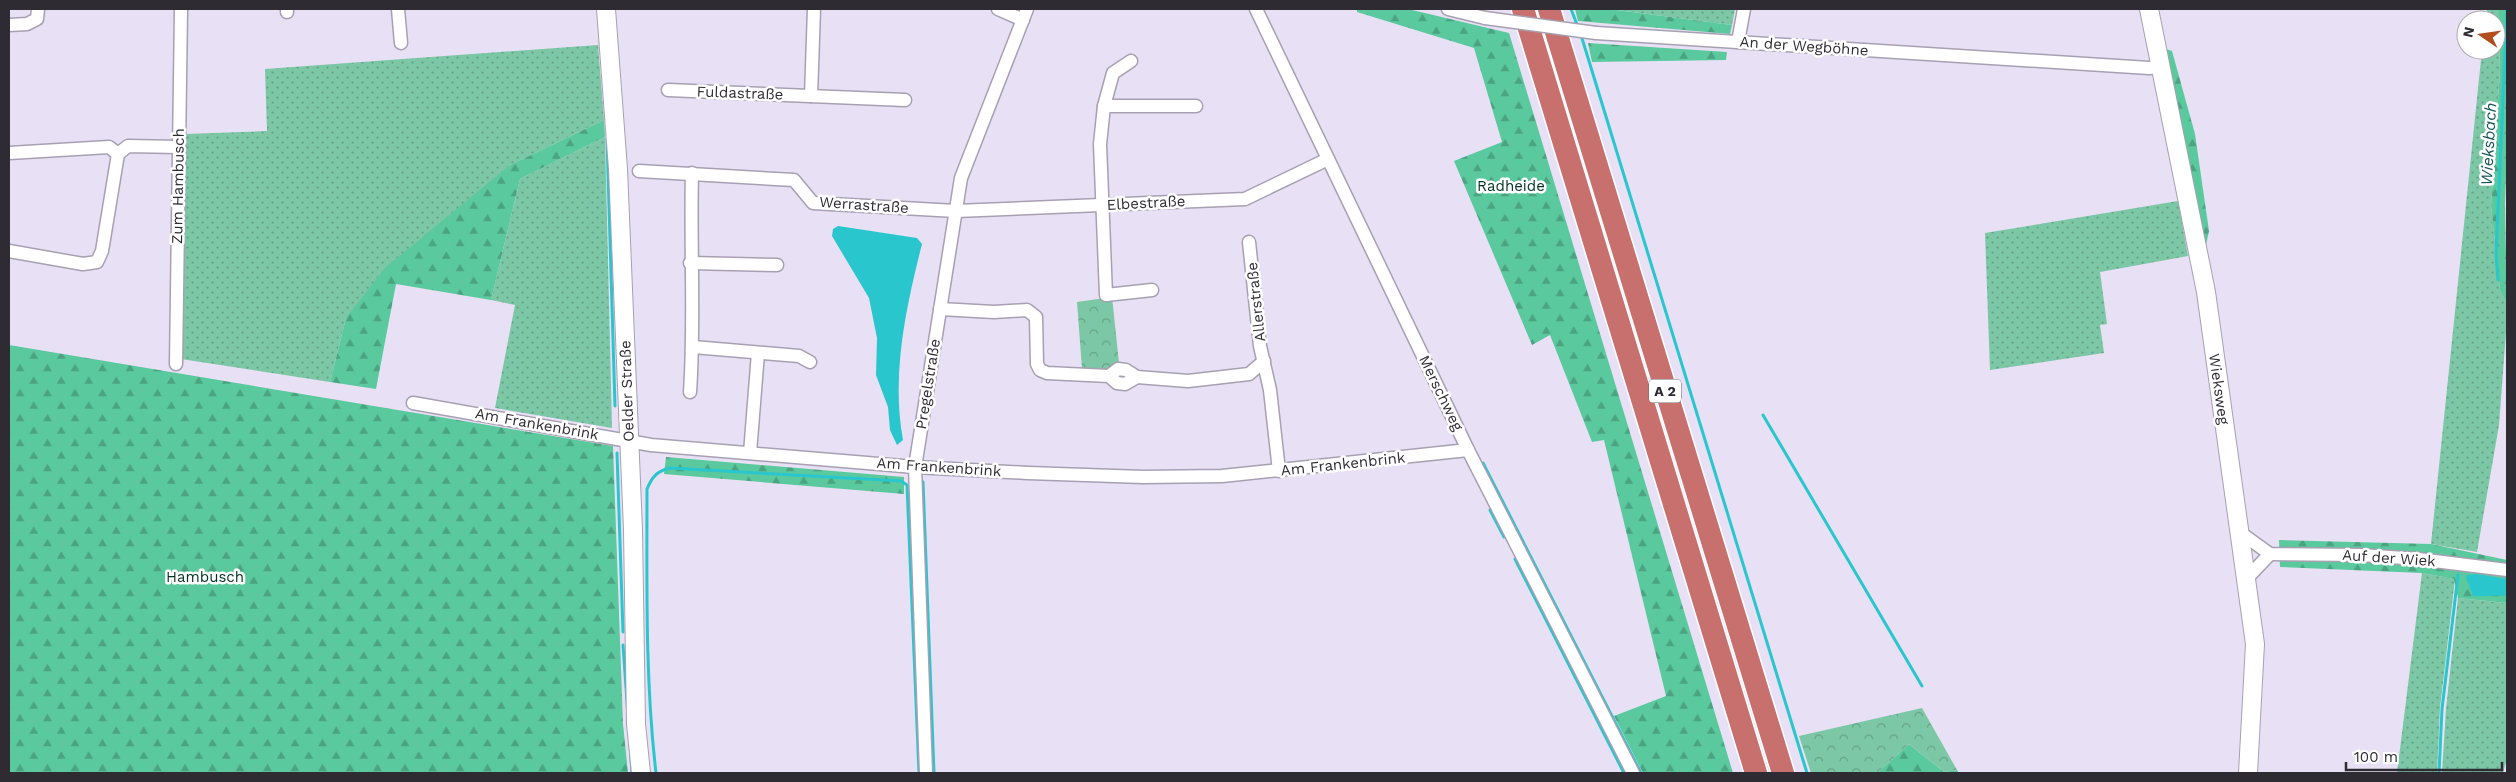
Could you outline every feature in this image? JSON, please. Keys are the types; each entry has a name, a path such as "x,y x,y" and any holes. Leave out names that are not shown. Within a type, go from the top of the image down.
{"highway":[{"name":"A 2","path":"1523,9 1756,773"},
{"name":"A 2","path":"1549,9 1783,773"}],"street":[{"path":"9,25 27,24 37,19 38,9"},
{"name":"Zum Hambusch","path":"176,364 181,9"},
{"path":"398,9 401,43"},
{"name":"Oelder Straße","path":"606,9 618,170 629,440 636,724 641,773"},
{"path":"811,96 814,9"},
{"path":"998,9 1025,14"},
{"name":"Merschweg","path":"1256,9 1468,450 1634,773"},
{"name":"An der Wegböhne","path":"1448,9 1485,18 1596,32 2149,68 2161,67"},
{"path":"1738,42 1744,9"},
{"name":"Wieksweg","path":"2150,9 2206,292 2255,644 2248,773"},
{"name":"Pregelstraße","path":"926,773 915,467 961,178 1025,14"},
{"path":"1131,61 1113,73 1104,106 1100,144 1106,295 1152,290"},
{"name":"Fuldastraße","path":"668,90 905,100"},
{"path":"1104,106 1196,106"},
{"path":"9,251 83,264 97,262 102,251 118,154 128,146 178,147"},
{"path":"9,153 109,147 118,154"},
{"name":"Elbestraße","path":"956,211 1245,198 1328,159"},
{"name":"Werrastraße","path":"639,171 794,180 813,203 956,211"},
{"path":"690,392 693,347 690,263 692,173"},
{"name":"Allerstraße","path":"1249,242 1264,361 1270,390 1279,471"},
{"path":"690,263 777,265"},
{"path":"940,309 994,312 1027,310 1036,317 1037,364 1040,370 1047,373 1109,376 1118,369 1126,370 1137,377 1188,381 1249,374 1270,390"},
{"path":"693,347 799,356 810,362"},
{"path":"750,453 758,352"},
{"name":"Allerstraße","path":"1249,374 1264,361"},
{"name":"Am Frankenbrink","path":"413,403 651,445 915,467 1143,477 1222,476 1468,450"},
{"path":"2240,536 2245,536 2270,554 2250,575 2246,576"},
{"name":"Auf der Wiek","path":"2270,554 2390,557 2507,570"}],"green space":[{"name":"Radheide","path":"1357,9 1408,9 1509,33 1733,773 1643,773 1614,716 1666,696 1604,440 1592,442 1550,335 1532,345 1454,161 1502,142 1474,48 1357,12"},
{"path":"1575,9 1609,9 1732,25 1730,34 1578,21"},
{"path":"1609,9 1735,9 1732,25"},
{"path":"2507,9 2505,204 2507,303 2500,290 2491,206 2500,60 2506,60 2506,10 2498,10"},
{"path":"1588,43 1727,52 1726,60 1592,62"},
{"path":"598,45 604,120 510,165 346,318 330,382 181,359 186,134 267,131 265,69"},
{"path":"2166,49 2172,51 2195,134 2209,231 2206,245"},
{"path":"2481,60 2500,60 2491,206 2500,289 2507,303 2499,425 2477,552 2431,544"},
{"path":"604,120 605,137 520,179 491,300 396,284 376,389 330,382 346,318 385,268 510,165"},
{"path":"605,137 612,428 495,408 515,305 491,300 520,179"},
{"path":"2178,201 2188,256 2100,272 2107,324 2100,325 2104,353 1990,370 1985,233"},
{"path":"1112,297 1119,363 1105,371 1082,369 1077,302"},
{"name":"Hambusch","path":"9,345 613,446 623,724 628,773 9,773"},
{"path":"666,457 904,477 904,494 664,474"},
{"path":"2279,540 2431,544 2507,560 2507,603 2458,598 2454,579 2422,573 2280,567"},
{"path":"2422,573 2455,579 2440,708 2437,773 2397,773"},
{"path":"2458,598 2507,603 2507,759 2503,773 2442,773 2446,709"},
{"path":"1922,708 1957,770 1944,772 1909,744 1877,773 1811,773 1799,736"},
{"path":"1909,744 1944,772 1957,770 1959,773 1877,773"}],"water":[{"path":"838,226 917,238 922,244 902,341 899,391 903,440 897,445 890,430 888,407 876,375 877,338 869,298 832,236 833,229"},
{"path":"2477,574 2506,579 2507,596 2473,596 2466,578 2467,575"}],"waterway":[{"path":"1571,9 1578,27"},
{"name":"Wieksbach","path":"2498,280 2496,254 2507,9"},
{"path":"1581,35 1807,773"},
{"path":"607,139 615,406"},
{"path":"1763,415 1922,686"},
{"path":"617,453 623,632"},
{"path":"1483,463 1641,773"},
{"path":"656,773 648,667 647,489 656,475 670,468 901,481 907,485 919,773"},
{"path":"923,482 934,773"},
{"path":"1490,510 1504,537"},
{"path":"1515,559 1624,773"},
{"path":"2439,773 2442,709 2458,575"},
{"path":"623,645 632,773"}]}
